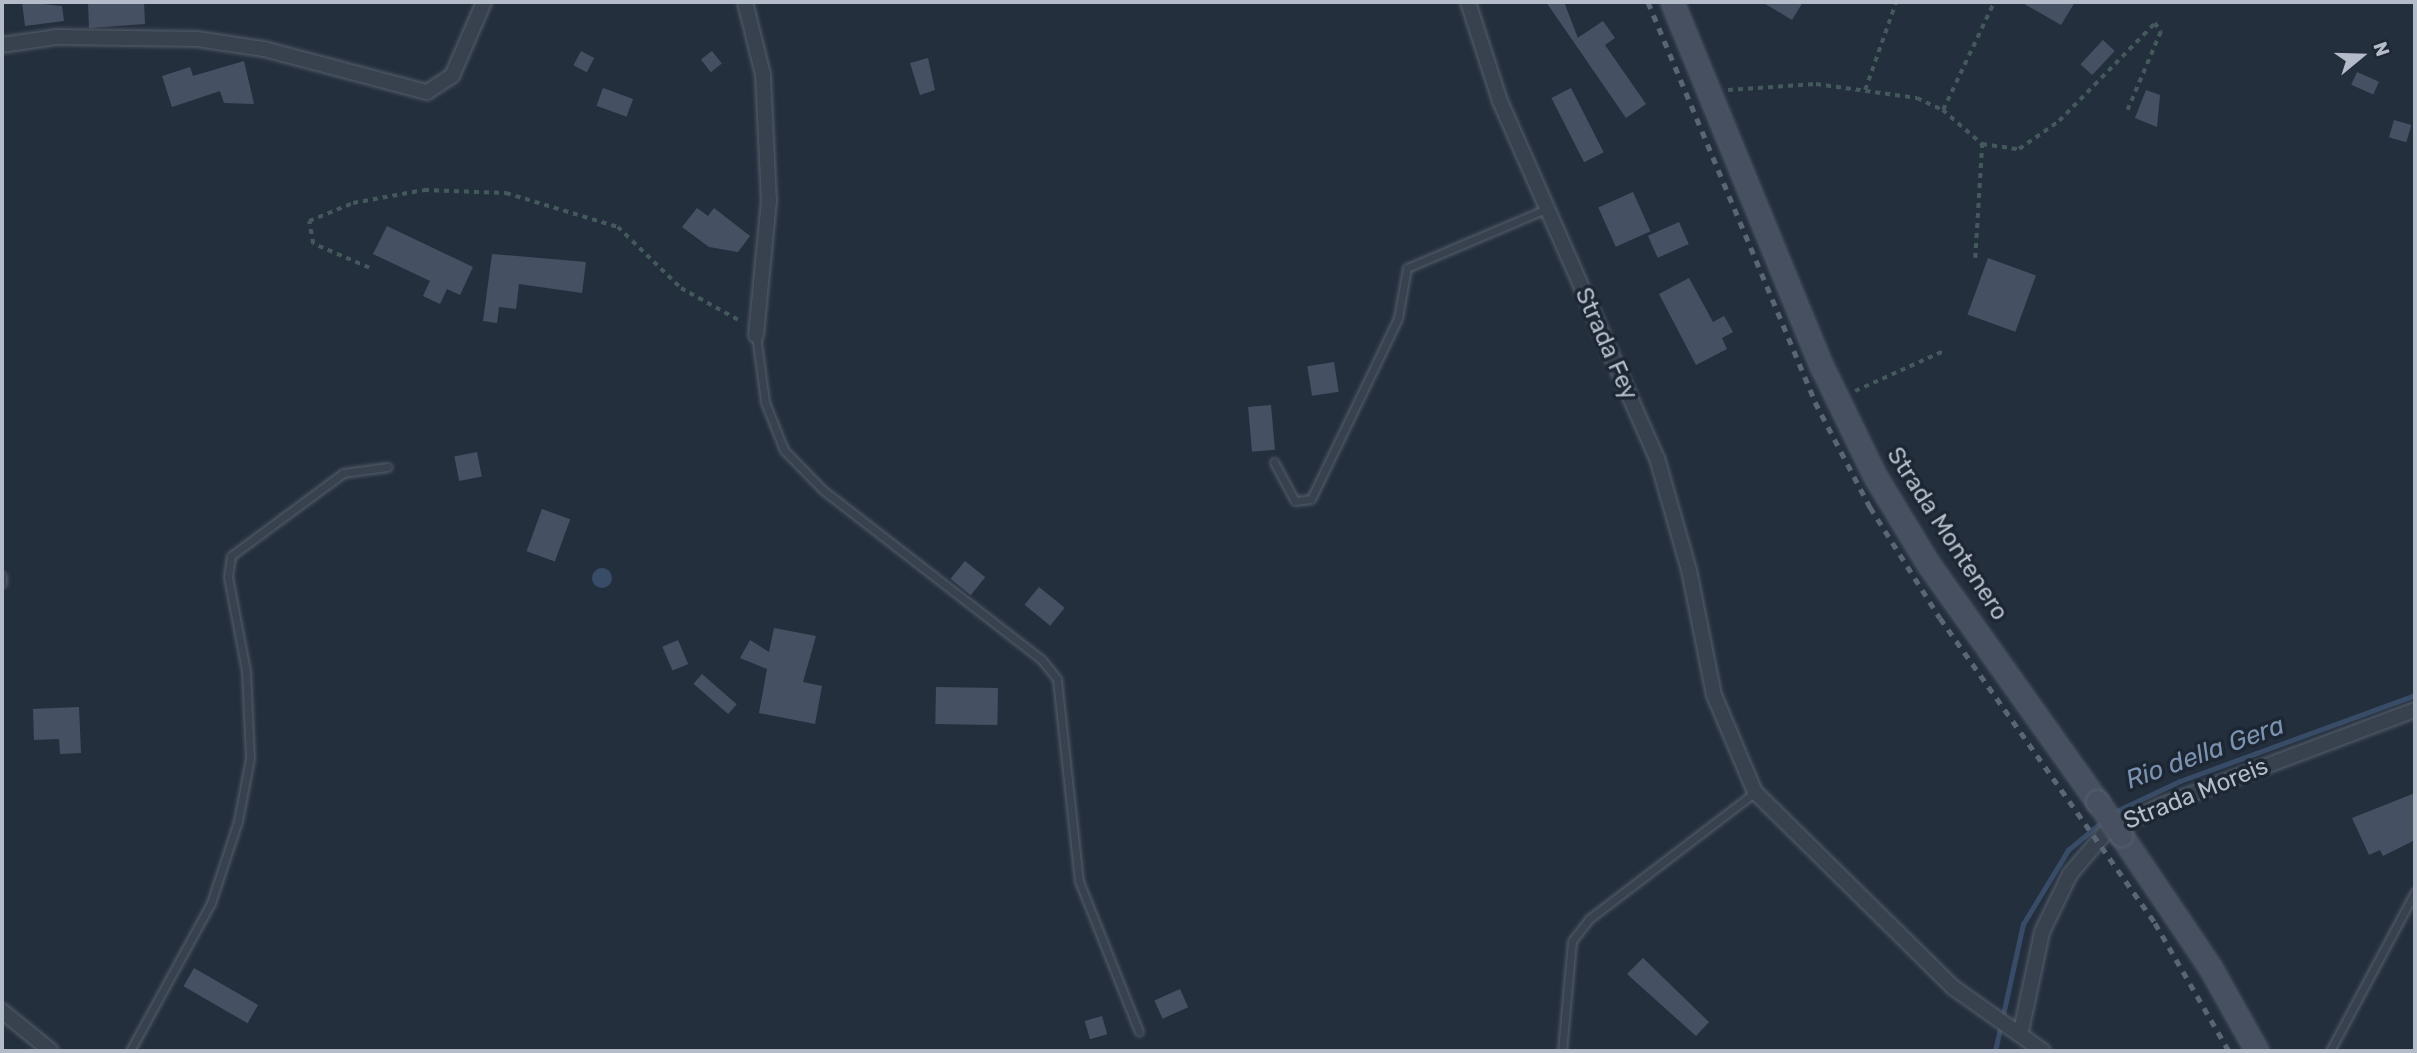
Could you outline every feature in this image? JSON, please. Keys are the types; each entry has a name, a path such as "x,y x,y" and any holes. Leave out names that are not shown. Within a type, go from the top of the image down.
{"main road":[{"name":"Strada Montenero","path":"1672,2 1837,399 1929,565 2121,835 2210,967 2257,1051"}],"street":[{"path":"2,45 57,37 197,39 264,49 427,92 452,76 484,2"},
{"path":"745,2 763,75 769,200 756,331"},
{"name":"Strada Fey","path":"1468,2 1546,209 1657,458 1689,570 1714,695 1755,792"},
{"name":"Strada Moreis","path":"2021,1031 2042,932 2070,874 2105,833 2162,804 2415,710"},
{"path":"1755,792 1877,916 1991,1016 2021,1031 2043,1051"},
{"path":"2,1011 51,1051"}],"lane":[{"path":"1274,462 1295,501 1311,499 1398,318 1407,268 1546,209"},
{"path":"756,331 765,402 790,457 823,490 1041,659 1057,678 1079,881 1139,1032"},
{"path":"130,1051 211,903 238,821 250,758 247,671 228,578 232,556 343,473 388,467"},
{"path":"2,576 2,583"},
{"path":"1562,1051 1572,941 1589,919 1755,792"},
{"path":"2330,1051 2415,892"}],"path":[{"path":"1865,90 1896,2"},
{"path":"1943,110 1994,2"},
{"path":"1708,91 1816,84 1865,90 1943,110 1982,144 2029,146 2154,23 2161,32 2127,112"},
{"path":"1975,258 1982,144"},
{"path":"369,268 313,244 309,221 353,203 424,190 506,193 618,227 681,288 756,331"},
{"path":"1837,399 1946,350"}],"water":[{"path":"602,568 609,571 612,578 609,585 602,588 595,585 592,578 595,571"}],"building":[{"path":"22,2 62,6 64,21 25,26"},
{"path":"88,2 144,2 145,24 89,28"},
{"path":"1546,2 1564,2 1578,38 1573,41"},
{"path":"1762,2 1803,2 1792,20"},
{"path":"2021,2 2075,2 2061,25"},
{"path":"1603,21 1615,38 1605,45 1646,104 1626,118 1573,41"},
{"path":"2103,40 2115,51 2092,75 2080,64"},
{"path":"581,51 594,58 587,72 573,65"},
{"path":"712,51 722,64 711,72 701,60"},
{"path":"928,58 935,90 920,95 910,63"},
{"path":"244,61 254,104 224,103 220,91 172,107 162,76 190,67 193,76"},
{"path":"2357,72 2379,82 2373,95 2351,85"},
{"path":"603,88 633,99 627,117 597,106"},
{"path":"1571,88 1604,152 1584,162 1551,98"},
{"path":"2146,90 2160,95 2157,127 2135,118"},
{"path":"2394,120 2411,125 2406,142 2389,137"},
{"path":"1633,192 1650,231 1616,247 1598,207"},
{"path":"697,208 708,216 714,208 750,236 738,252 709,247 682,227"},
{"path":"1679,222 1689,244 1658,258 1648,236"},
{"path":"387,226 473,267 460,295 447,289 440,304 423,296 430,281 373,254"},
{"path":"492,254 586,262 582,293 519,284 516,309 499,307 497,323 483,321"},
{"path":"1988,258 2036,275 2015,332 1967,314"},
{"path":"1689,278 1713,322 1724,316 1733,332 1722,338 1727,349 1696,365 1659,294"},
{"path":"1334,362 1339,392 1312,396 1307,366"},
{"path":"1271,405 1275,450 1252,452 1248,407"},
{"path":"477,452 482,477 459,481 454,456"},
{"path":"542,509 570,519 555,562 527,551"},
{"path":"965,561 985,577 971,595 951,579"},
{"path":"1039,587 1065,608 1050,626 1025,605"},
{"path":"774,628 816,636 803,682 822,686 815,724 759,713 767,669 740,658 750,640 769,652"},
{"path":"678,640 688,664 673,671 662,647"},
{"path":"702,674 737,704 728,714 693,684"},
{"path":"936,687 998,688 997,725 935,724"},
{"path":"79,707 81,753 60,754 59,739 34,740 33,709"},
{"path":"2415,793 2415,840 2383,856 2380,850 2369,855 2352,818"},
{"path":"1643,958 1709,1022 1696,1036 1627,974"},
{"path":"194,968 258,1005 248,1023 184,986"},
{"path":"1180,989 1188,1007 1163,1019 1154,1000"},
{"path":"1102,1016 1107,1034 1090,1039 1085,1021"}],"waterway":[{"name":"Rio della Gera","path":"2112,813 2180,781 2415,695"},
{"name":"Rio della Gera","path":"1995,1051 2023,924 2068,850 2105,819"}],"railway":[{"path":"1648,2 1815,402 1870,507 1940,618 2155,923 2229,1051"}]}
